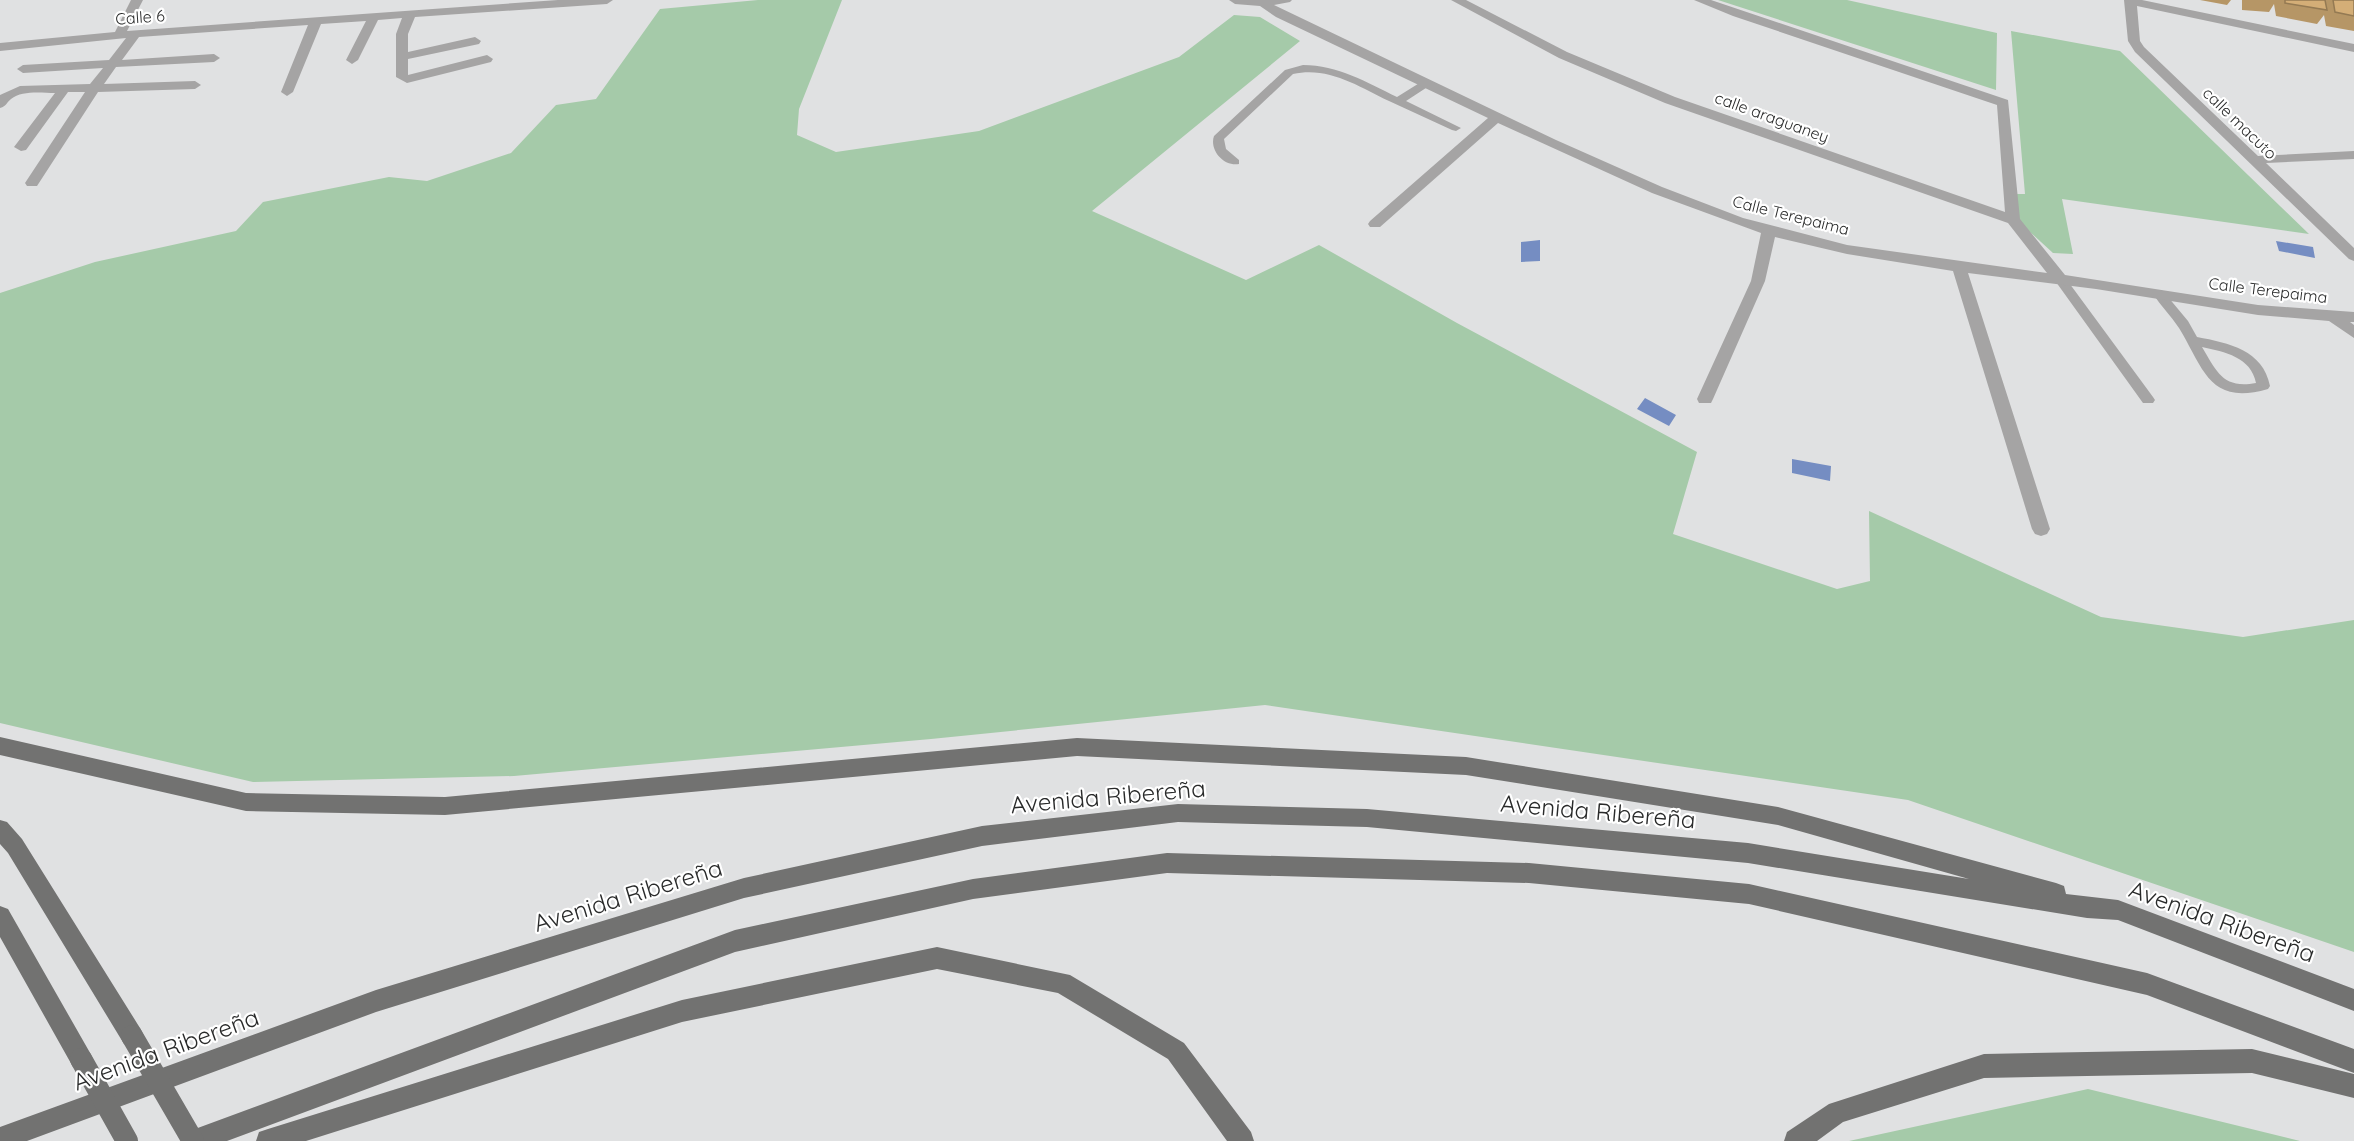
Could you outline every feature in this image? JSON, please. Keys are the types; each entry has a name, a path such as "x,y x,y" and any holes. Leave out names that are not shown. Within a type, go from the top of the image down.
{"main road":[{"path":"0,746 246,802 445,806 1077,747 1466,766 1778,816 2118,910"},
{"name":"Avenida Ribereña","path":"0,1139 376,1001 744,888 982,836 1178,813 1367,818 1748,853 2087,908 2118,910 2354,1000"},
{"path":"0,829 15,846 194,1141 735,941 973,889 1167,862 1529,873 1749,894 2146,984 2354,1061"},
{"path":"0,916 127,1141"},
{"path":"268,1141 682,1011 937,958 1062,983 1176,1051 1242,1141"},
{"path":"1796,1141 1837,1112 1984,1066 2252,1061 2354,1086"}],"street":[{"path":"119,35 137,0"},
{"path":"446,11 462,0"},
{"name":"Calle 6","path":"0,46 119,35 607,0"},
{"path":"1235,0 1286,0"},
{"name":"calle araguaney","path":"1457,0 1563,55 1670,100 2013,220"},
{"path":"1700,0 1836,47 1931,75 2003,103 2013,220 2060,279"},
{"name":"Calle Terepaima","path":"1259,1 1280,14 1425,84 1639,183 1709,212 1769,231 1836,246 1959,267 2333,317 2354,317"},
{"path":"2130,1 2354,48"},
{"name":"calle macuto","path":"2130,1 2134,41 2139,49 2354,256"},
{"path":"410,14 402,34 402,77 406,79 487,59"},
{"path":"352,60 374,16"},
{"path":"287,92 316,21"},
{"path":"32,183 94,88 135,34"},
{"path":"402,57 475,41"},
{"path":"23,69 214,58"},
{"path":"0,104 12,93 20,90 195,85"},
{"path":"21,147 65,88"},
{"path":"1375,224 1497,118"},
{"path":"2254,160 2354,155"},
{"path":"1705,399 1758,281 1769,231"},
{"path":"1959,267 2041,529"},
{"path":"2333,317 2354,333"}],"lane":[{"path":"1235,162 1222,154 1217,145 1218,138 1289,72 1307,67 1327,69 1456,129"},
{"path":"1398,101 1425,84"},
{"path":"2060,279 2148,400"},
{"path":"2159,294 2220,383 2235,389 2251,390 2263,386 2263,375 2253,361 2220,346 2193,341"}],"green space":[{"path":"758,0 842,0 799,109 797,135 836,152 979,131 1179,57 1234,15 1260,17 1300,41 1092,211 1246,280 1319,245 1457,323 1697,452 1673,534 1837,589 1870,581 1869,511 2101,617 2243,637 2354,620 2354,952 1908,800 1265,705 931,739 514,776 253,782 0,723 0,293 95,262 236,231 263,202 389,177 427,181 511,153 556,105 596,99 660,9"},
{"path":"1718,0 1847,0 1997,33 1996,90"},
{"path":"2011,31 2120,51 2309,234 2062,199 2073,254 2053,253 2018,221 2015,194 2025,194"},
{"path":"2088,1089 2300,1141 1849,1141"}],"water":[{"path":"1540,240 1540,261 1521,262 1521,242"},
{"path":"2276,241 2313,247 2315,258 2279,251"},
{"path":"1645,398 1676,415 1669,426 1637,409"},
{"path":"1792,459 1831,466 1830,481 1792,473"}],"building":[{"path":"2285,0 2325,0 2327,10 2285,3"},
{"path":"2333,0 2354,0 2354,16 2335,12"}]}
